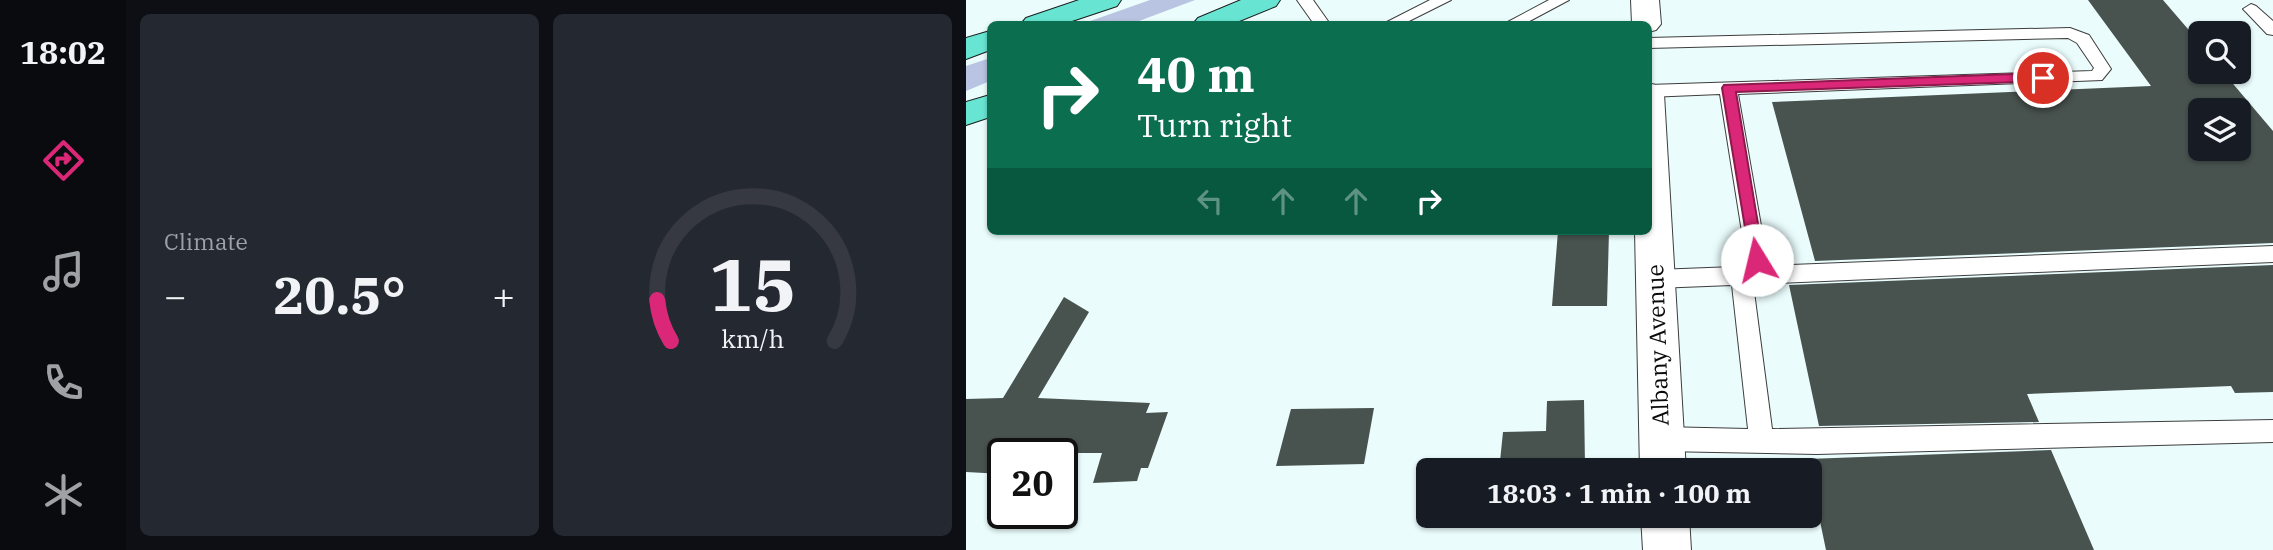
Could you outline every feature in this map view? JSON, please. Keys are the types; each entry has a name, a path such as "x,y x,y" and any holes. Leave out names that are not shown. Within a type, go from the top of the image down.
{"highway":[{"path":"1045,21 1107,0"},
{"path":"1215,21 1266,0"},
{"path":"966,49 987,41"},
{"path":"966,114 987,107"}],"street":[{"path":"1645,0 1646,21"},
{"name":"Albany Avenue","path":"1652,186 1663,455"},
{"path":"1666,528 1667,550"}],"lane":[{"path":"1305,0 1319,21"},
{"path":"1398,21 1443,0"},
{"path":"1518,21 1561,0"},
{"path":"2251,9 2273,30"},
{"path":"1652,43 2070,33 2083,39 2104,69 2096,76 1652,92"},
{"path":"1728,88 1757,260 1741,274"},
{"path":"1656,279 2273,254"},
{"path":"1741,274 1761,439"},
{"path":"1663,455 1761,439 1817,442 2273,431"}],"shaded area":[{"path":"1150,0 1195,0 1139,21 1090,21"},
{"path":"987,59 987,82 966,91 966,66"}],"building":[{"path":"2088,0 2163,0 2188,29 2188,84 2233,84 2245,98 2188,98 2188,161 2251,161 2251,105 2273,131 2273,243 1815,261 1772,102 2151,86"},
{"path":"1558,235 1609,235 1607,306 1552,306"},
{"path":"2273,265 2273,392 2235,393 2231,386 2027,394 2039,422 1819,426 1789,285"},
{"path":"1064,297 1089,312 1038,398 1150,403 1146,413 1168,412 1148,468 1141,468 1137,481 1093,483 1102,453 1078,453 1078,438 987,438 987,473 966,472 966,399 1003,398"},
{"path":"1584,400 1585,458 1500,458 1503,432 1546,431 1547,401"},
{"path":"1374,408 1364,464 1276,466 1291,409"},
{"path":"2051,450 2094,550 1826,550 1821,528 1822,458"}],"route":[{"path":"1757,260 1728,88 2043,78"}]}
